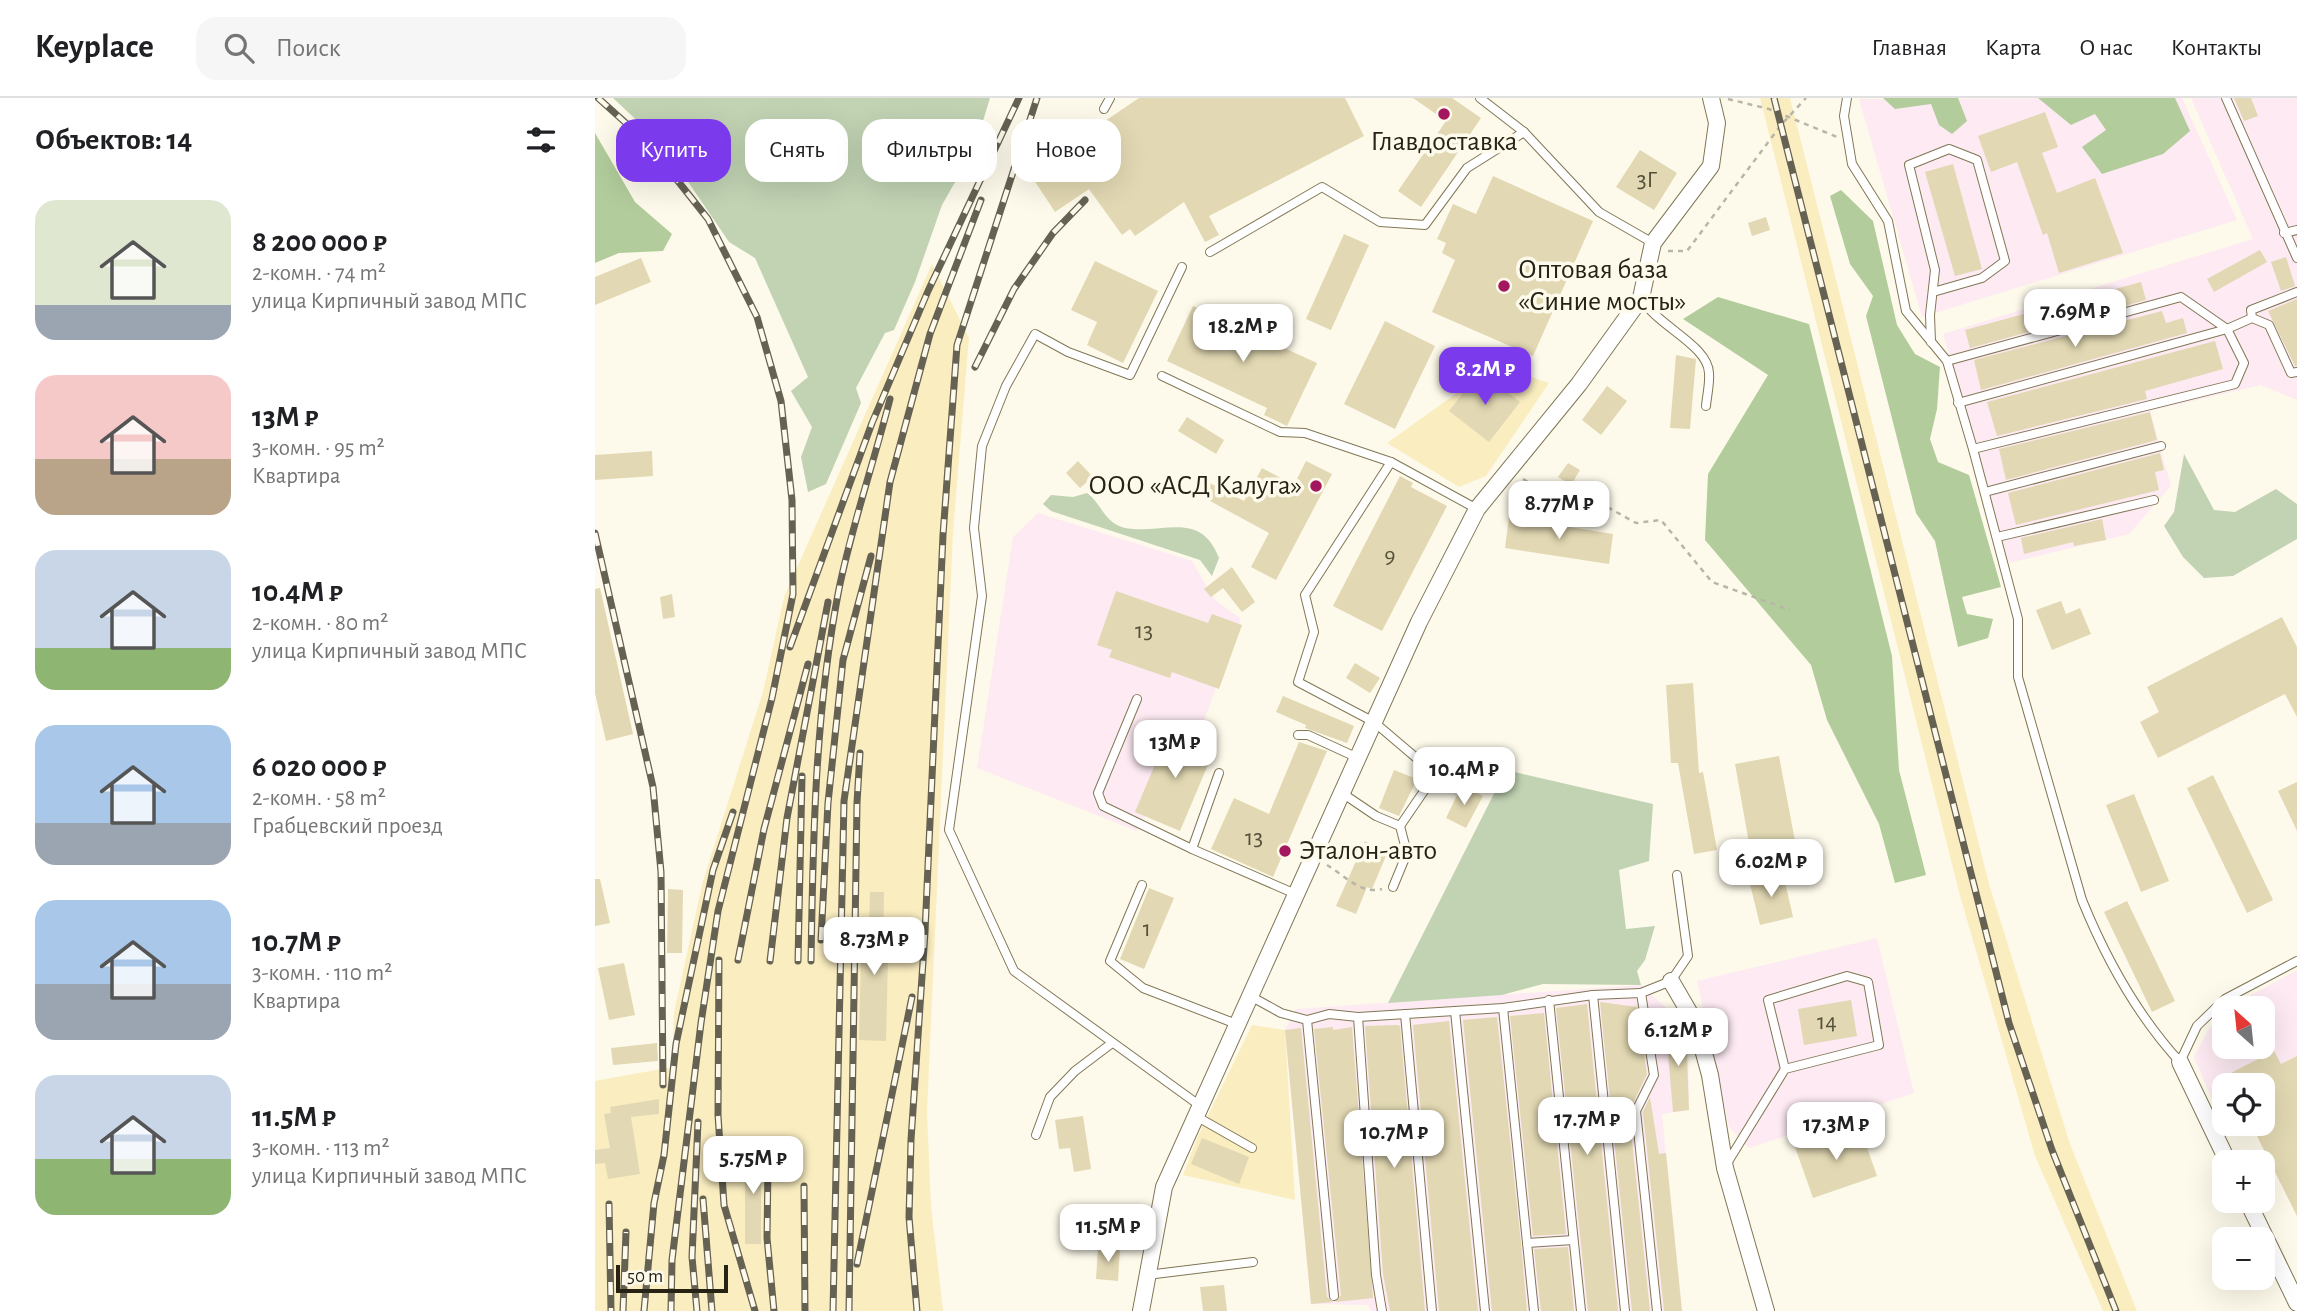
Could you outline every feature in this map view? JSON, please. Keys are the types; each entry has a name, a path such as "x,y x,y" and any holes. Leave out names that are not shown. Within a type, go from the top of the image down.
{"street":[{"path":"1141,1311 1164,1187 1197,1110 1315,858 1419,622 1477,509 1579,384 1641,298 1653,243 1711,166 1717,123 1711,98"},
{"path":"1671,981 1696,1024 1710,1075 1725,1168 1766,1311"},
{"path":"2180,1062 2222,1150"},
{"path":"2252,1213 2297,1303"}],"lane":[{"path":"1104,109 1110,98"},
{"path":"1480,98 1524,132 1599,212 1653,243"},
{"path":"1847,98 1844,116 1852,164 1888,221 1906,312 1947,361 2018,619 2018,677 2082,900 2124,986 2157,1036 2180,1062 2197,1026 2225,999 2297,961"},
{"path":"2226,98 2297,258"},
{"path":"1210,252 1322,187 1380,222 1425,225 1467,168 1524,132"},
{"path":"1931,342 1933,292 1935,270 1909,165 1949,149 1977,160 2005,261 1982,278 1933,292"},
{"path":"2284,233 2297,230"},
{"path":"1182,267 1130,375 1068,352 1035,334 1006,386 982,446 974,528 982,596 949,830 1014,971 1197,1110 1252,1148"},
{"path":"2252,318 2251,310 2297,292"},
{"path":"1947,361 2181,297 2227,329 2245,363 2235,384 1973,449"},
{"path":"1641,298 1650,313 1700,350 1710,370 1706,406"},
{"path":"1958,403 2227,329 2252,318 2269,325 2291,373 2297,372"},
{"path":"1162,376 1280,432 1305,433 1391,462 1477,509"},
{"path":"1985,492 2161,446"},
{"path":"1391,462 1305,595 1314,632 1298,682 1374,722 1427,767 1426,788 1400,826"},
{"path":"1997,537 2154,500"},
{"path":"1137,699 1098,793 1103,806 1192,849 1298,895"},
{"path":"1298,735 1308,735 1358,758"},
{"path":"1192,849 1219,773"},
{"path":"1342,793 1376,816 1400,826"},
{"path":"1393,887 1408,853 1400,826"},
{"path":"1252,997 1282,1013 1307,1020 1329,1014 1358,1017 1503,1008 1593,995 1641,993 1671,981 1688,956 1677,875"},
{"path":"1142,885 1110,961 1143,988 1239,1025"},
{"path":"1725,1168 1785,1069 1879,1045 1868,982 1847,976 1768,1000 1785,1069"},
{"path":"1641,993 1654,1076 1636,1111 1657,1311"},
{"path":"1593,995 1625,1311"},
{"path":"1549,1000 1581,1311"},
{"path":"1503,1008 1534,1311"},
{"path":"1455,1011 1485,1311"},
{"path":"1405,1014 1432,1311"},
{"path":"1358,1017 1376,1275 1382,1311"},
{"path":"1307,1020 1333,1296"},
{"path":"1036,1135 1050,1097 1075,1071 1112,1043"},
{"path":"1527,1243 1573,1240"},
{"path":"1147,1275 1253,1262"}],"path":[{"path":"1724,98 1789,117 1847,141"},
{"path":"1653,243 1671,252 1687,251 1806,98"},
{"path":"1507,471 1544,491 1602,504 1636,523 1661,520 1712,582 1790,610"},
{"path":"1315,858 1347,880 1374,891 1393,887"}],"shaded area":[{"path":"1760,98 1790,98 1989,884 2070,1144 2137,1311 2103,1311 2035,1156 1959,892"},
{"path":"2182,98 2237,220 1922,317 1859,99"},
{"path":"2191,98 2297,98 2297,400 2261,385 2150,411 2171,486 2129,534 2009,563 1943,334 2253,239"},
{"path":"932,264 969,338 953,532 927,1112 931,1206 943,1311 595,1311 595,1081 672,1067 674,1012 703,881 763,692 784,597"},
{"path":"1487,362 1549,383 1486,476 1459,487 1387,443 1457,393 1481,363"},
{"path":"1038,513 1192,561 1214,599 1241,619 1202,726 1158,822 1145,816 1137,831 977,768 1013,537"},
{"path":"1877,938 1914,1093 1749,1148 1729,1127 1697,981"},
{"path":"2297,970 2297,1216 2275,1172 2275,1150 2264,1150 2257,1136 2275,1136 2275,1073 2212,1073 2212,1099 2194,1057 2212,1025 2212,1059 2275,1059 2275,996 2249,996"},
{"path":"1641,985 1688,1028 1689,1110 1662,1114 1682,1311 1371,1311 1368,1305 1311,1304 1285,1030 1296,1009"},
{"path":"1252,1025 1285,1030 1295,1200 1183,1175 1198,1136"}],"green space":[{"path":"613,98 990,98 984,119 862,119 862,182 955,182 942,205 915,282 894,330 885,333 856,388 861,403 826,484 808,492 801,457 812,427 791,391 808,377 755,258 729,242 688,182 731,182 731,119 635,119"},
{"path":"1883,98 1958,98 1967,121 1952,134 1939,125 1931,104 1895,109"},
{"path":"2038,98 2175,98 2190,131 2163,154 2102,174 2082,147 2106,130 2095,114 2071,125"},
{"path":"595,133 616,169 616,182 623,182 635,202 672,234 663,251 619,253 595,263"},
{"path":"1841,190 1873,221 1897,325 1915,354 1940,367 1937,409 1930,439 1938,462 1969,475 2001,587 1962,597 1967,614 1993,619 1988,638 1958,647 1935,541 1916,513 1866,316 1873,296 1850,264 1830,196"},
{"path":"1718,297 1809,324 1892,656 1899,770 1926,875 1895,883 1879,824 1827,720 1811,665 1705,540 1708,474 1768,375 1683,319"},
{"path":"2184,454 2214,510 2235,512 2276,489 2297,504 2297,539 2233,576 2204,578 2183,557 2164,526 2174,512"},
{"path":"1087,493 1118,526 1139,529 1179,527 1202,534 1211,543 1219,558 1212,576 1200,560 1051,511 1043,504 1051,495 1073,497"},
{"path":"1506,770 1653,804 1649,861 1619,870 1626,929 1655,926 1645,960 1637,971 1641,985 1543,984 1502,995 1388,1003"}],"building":[{"path":"1139,98 1345,98 1364,136 1209,216 1219,235 1205,242 1184,202 1135,236 1130,229 1122,235 1089,189 1055,212 1035,182 1121,182 1121,119 1108,119"},
{"path":"1413,98 1452,98 1481,118 1421,207 1398,191 1446,121"},
{"path":"2234,98 2251,98 2258,116 2244,121"},
{"path":"2045,112 2058,147 2042,153 2057,193 2095,178 2123,253 2059,273 2047,233 2043,235 2017,162 1991,172 1978,136"},
{"path":"1640,150 1677,173 1654,210 1616,187"},
{"path":"1953,164 1982,269 1955,276 1925,172"},
{"name":"Оптовая база «Синие мосты»","path":"1493,176 1593,221 1533,356 1432,312 1455,260 1442,253 1446,243 1437,239 1453,204 1476,214"},
{"path":"1766,217 1770,230 1752,236 1748,223"},
{"path":"1344,234 1369,245 1331,330 1306,319"},
{"path":"2260,250 2267,262 2214,292 2207,279"},
{"path":"2286,257 2295,286 2281,291 2271,262"},
{"path":"641,258 651,282 595,305 595,277"},
{"path":"1095,261 1158,291 1123,363 1087,345 1097,322 1071,310"},
{"path":"2141,282 2146,300 1970,348 1965,330"},
{"path":"2297,299 2297,366 2295,366 2268,311"},
{"path":"1193,306 1317,363 1287,426 1264,415 1267,408 1167,361"},
{"path":"2162,311 2166,323 2183,318 2187,333 1981,390 1974,360"},
{"path":"1385,321 1435,346 1395,429 1344,404"},
{"path":"2215,341 2223,369 2145,391 2147,399 1997,436 1987,402"},
{"path":"1676,355 1696,359 1690,429 1670,428"},
{"path":"1480,371 1520,402 1489,442 1449,411"},
{"path":"1607,386 1627,401 1601,435 1582,420"},
{"path":"2150,412 2157,440 2006,480 1999,449"},
{"path":"1187,417 1224,440 1216,454 1178,431"},
{"path":"652,451 653,476 595,480 595,455"},
{"path":"2160,453 2164,470 2155,472 2159,490 2016,525 2008,493"},
{"path":"1078,461 1093,477 1080,488 1066,473"},
{"path":"1306,461 1332,474 1276,580 1251,567 1269,533 1199,495 1206,481 1244,501 1262,468 1294,485"},
{"path":"1568,463 1580,470 1571,485 1558,477"},
{"path":"1400,476 1413,483 1411,487 1447,506 1382,631 1333,606"},
{"path":"1509,517 1613,534 1609,564 1505,548"},
{"path":"2102,519 2106,540 2074,546 2073,542 2024,554 2021,538"},
{"path":"1232,567 1255,602 1242,612 1223,588 1211,597 1204,589"},
{"path":"600,588 633,734 606,741 595,693 595,589"},
{"path":"1116,591 1208,623 1212,614 1242,625 1219,689 1172,672 1170,678 1109,657 1112,650 1097,645"},
{"path":"672,594 675,617 663,619 660,597"},
{"path":"2061,601 2066,614 2080,608 2091,634 2052,650 2036,610"},
{"path":"2282,617 2297,647 2297,717 2285,694 2158,758 2140,722 2159,712 2147,687"},
{"path":"1355,663 1380,678 1370,693 1346,678"},
{"path":"1693,683 1699,773 1703,772 1717,850 1694,854 1678,763 1671,763 1666,685"},
{"path":"1283,696 1354,726 1347,743 1305,728 1306,725 1276,712"},
{"path":"1170,729 1215,748 1180,831 1135,812"},
{"path":"1299,742 1327,751 1273,877 1211,849 1234,798 1269,814"},
{"path":"1779,756 1795,841 1750,849 1735,764"},
{"path":"1394,770 1417,779 1399,816 1379,808"},
{"path":"2213,775 2273,900 2247,913 2187,788"},
{"path":"2297,782 2297,831 2278,791"},
{"path":"1462,785 1483,796 1466,828 1446,818"},
{"path":"2134,794 2169,881 2141,892 2106,805"},
{"path":"1365,841 1388,851 1372,889 1367,887 1356,914 1336,906"},
{"path":"1783,873 1793,917 1760,925 1749,880"},
{"path":"595,879 600,879 610,923 595,926"},
{"path":"1149,888 1174,898 1144,969 1120,959"},
{"path":"668,889 683,890 682,953 667,953"},
{"path":"870,892 884,892 883,958 888,958 886,1041 859,1040 861,957 868,957"},
{"path":"2127,901 2175,1001 2152,1012 2104,912"},
{"path":"624,963 635,1015 609,1020 598,968"},
{"path":"1851,1000 1857,1036 1804,1045 1798,1009"},
{"path":"1600,1002 1637,1007 1647,1074 1629,1112 1650,1311 1632,1311"},
{"path":"1587,1004 1618,1311 1588,1311 1556,1008"},
{"path":"1544,1013 1566,1234 1533,1236 1510,1016"},
{"path":"1497,1017 1527,1311 1492,1311 1463,1020"},
{"path":"1449,1021 1478,1311 1439,1311 1413,1025"},
{"path":"1398,1025 1425,1311 1390,1311 1383,1274 1365,1026"},
{"path":"1333,1027 1333,1030 1352,1027 1373,1298 1336,1302 1341,1295 1314,1029"},
{"path":"1301,1028 1327,1297 1333,1302 1311,1304 1285,1030"},
{"path":"1686,1028 1689,1110 1673,1112 1666,1029"},
{"path":"657,1043 658,1061 613,1065 611,1048"},
{"path":"2275,1053 2281,1064 2297,1056 2297,1216 2275,1172 2275,1150 2264,1150 2257,1136 2275,1136 2275,1073 2231,1073 2258,1059 2275,1059"},
{"path":"1650,1097 1659,1154 1666,1153 1682,1311 1664,1311 1643,1112"},
{"path":"659,1099 659,1114 631,1117 640,1174 608,1179 605,1163 595,1164 595,1150 610,1148 604,1114 611,1113 610,1107"},
{"path":"1083,1116 1091,1169 1074,1172 1070,1148 1059,1149 1055,1120"},
{"path":"1859,1125 1877,1176 1813,1198 1795,1147"},
{"path":"1202,1138 1249,1157 1239,1184 1191,1164"},
{"path":"745,1148 761,1148 761,1244 745,1244"},
{"path":"1098,1247 1120,1248 1118,1281 1096,1279"},
{"path":"1568,1247 1574,1311 1541,1311 1534,1249"},
{"path":"1224,1285 1227,1311 1203,1311 1200,1287"}],"railway":[{"path":"598,98 647,142 708,219 757,317 781,401 792,500 793,594 772,698 718,911 701,1023 672,1260 671,1311"},
{"path":"790,647 872,423 928,291 1019,98"},
{"path":"917,1311 909,1217 911,1140 925,932 943,535 957,345 1037,98"},
{"path":"1774,98 2009,1023 2052,1150 2116,1311"},
{"path":"833,1311 844,801 890,482 930,334 981,200"},
{"path":"975,367 1014,289 1053,233 1085,200"},
{"path":"811,961 817,775 831,635 850,541 890,399"},
{"path":"595,533 653,787 661,872 663,1085"},
{"path":"821,940 828,803 843,660 871,556"},
{"path":"770,961 787,818 828,602"},
{"path":"738,960 764,829 808,664"},
{"path":"849,1311 860,753"},
{"path":"798,961 802,776"},
{"path":"644,1311 654,1203 664,1155 676,1044 713,870 733,812"},
{"path":"719,960 718,1115 724,1205 755,1311"},
{"path":"857,1264 912,997"},
{"path":"697,1311 692,1257 698,1122"},
{"path":"768,1166 767,1238 774,1311"},
{"path":"804,1186 805,1311"},
{"path":"703,1199 712,1311"},
{"path":"609,1204 611,1311"},
{"path":"623,1311 626,1232"}],"place":[{"name":"Главдоставка","path":"1444,114"},
{"name":"Оптовая база «Синие мосты»","path":"1504,286"},
{"name":"ООО «АСД Калуга»","path":"1316,486"},
{"name":"Эталон-авто","path":"1285,851"}]}
